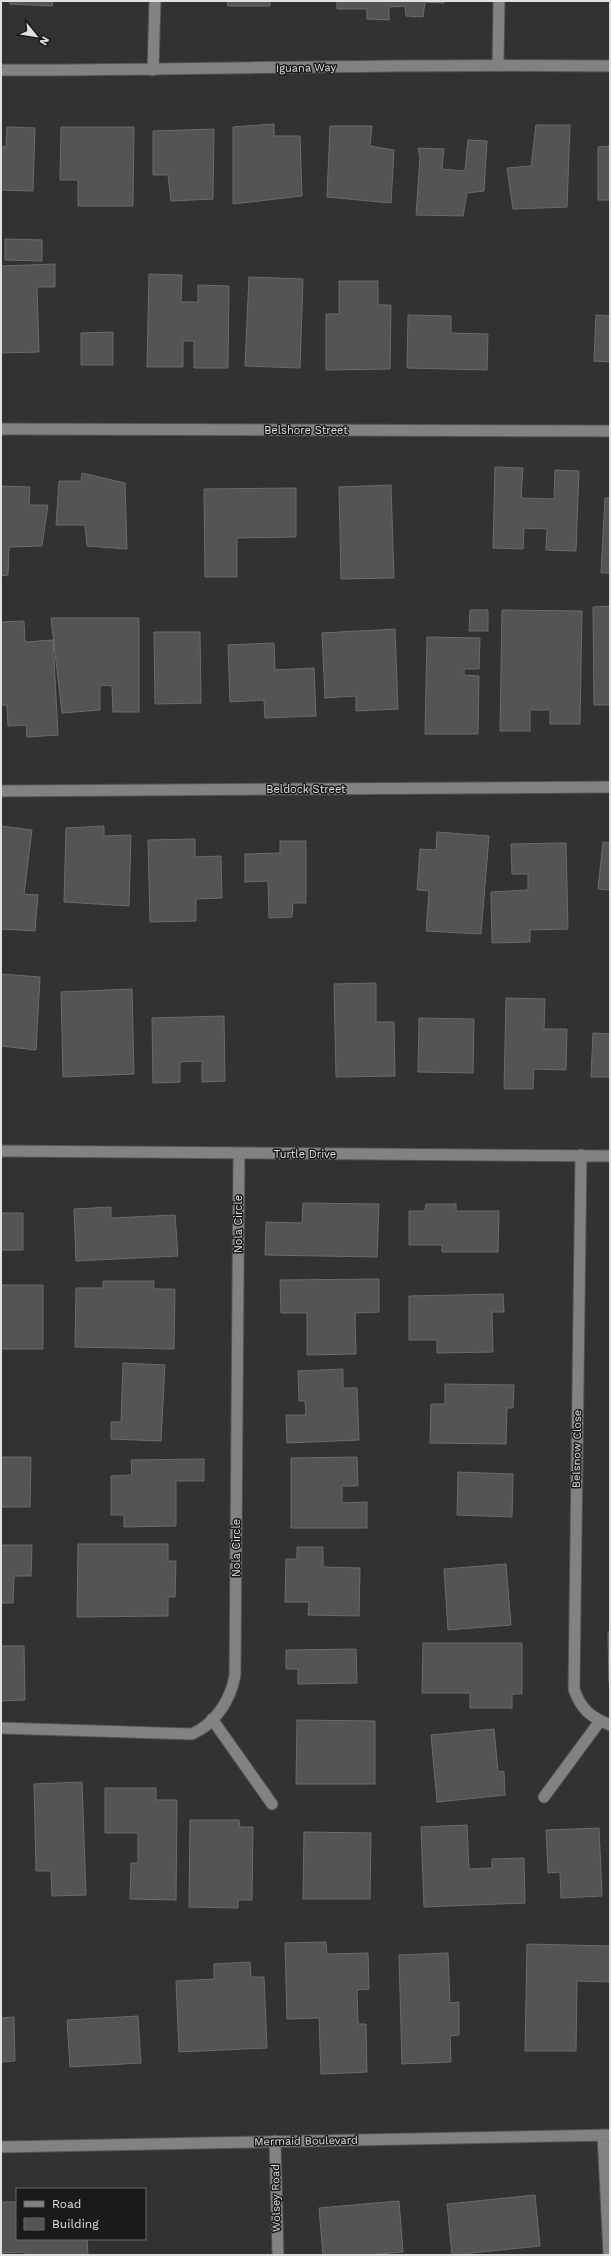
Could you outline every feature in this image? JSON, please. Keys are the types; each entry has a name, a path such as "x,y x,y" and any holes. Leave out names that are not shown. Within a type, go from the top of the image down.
{"street":[{"path":"153,70 155,1"},
{"path":"498,64 499,1"},
{"name":"Iguana Way","path":"1,70 153,70 498,64 610,66"},
{"name":"Belshore Street","path":"1,430 610,431"},
{"name":"Beldock Street","path":"1,791 610,787"},
{"name":"Turtle Drive","path":"1,1151 610,1156"},
{"name":"Nola Circle","path":"1,1728 183,1735 199,1731 212,1719 227,1700 235,1675 239,1154"},
{"name":"Belsnow Close","path":"581,1155 574,1689 583,1708 588,1714 605,1723"},
{"path":"212,1719 272,1804"},
{"path":"544,1797 605,1723"},
{"path":"607,2135 609,2255"},
{"name":"Mermaid Boulevard","path":"1,2147 607,2135"},
{"name":"Wolsey Road","path":"275,2142 278,2255"}],"building":[{"path":"10,1 53,1 52,6 10,4"},
{"path":"227,1 270,1 270,6 228,6"},
{"path":"337,1 444,1 444,3 425,2 423,17 406,16 405,6 389,7 389,20 367,19 367,9 337,9"},
{"path":"274,124 274,136 300,136 302,196 233,204 233,127"},
{"path":"536,125 570,125 567,207 513,209 507,168 531,166"},
{"path":"330,126 372,126 370,146 394,150 391,203 327,197"},
{"path":"7,127 35,128 33,191 1,190 1,146 6,147"},
{"path":"61,127 134,127 133,206 78,206 78,180 60,180"},
{"path":"214,129 213,199 171,201 168,175 153,175 153,131"},
{"path":"468,140 487,141 484,191 467,193 463,216 416,215 420,157 418,148 444,149 442,169 465,171"},
{"path":"610,146 610,200 598,200 598,147"},
{"path":"5,239 42,240 42,261 5,260"},
{"path":"55,264 55,287 37,287 39,352 1,353 1,266"},
{"path":"149,274 182,275 181,302 198,302 198,285 229,286 228,368 194,368 194,341 183,341 183,367 147,367"},
{"path":"249,277 303,279 300,368 245,366"},
{"path":"339,281 378,281 378,305 391,305 390,369 326,370 326,314 339,314"},
{"path":"408,315 451,316 451,333 488,334 487,370 407,368"},
{"path":"596,315 610,316 610,362 594,361"},
{"path":"113,332 113,365 81,365 81,333"},
{"path":"495,467 523,468 521,498 554,499 555,470 579,471 576,551 546,550 547,529 524,528 523,549 493,548"},
{"path":"82,473 125,483 127,549 87,546 85,525 56,525 59,481 81,481"},
{"path":"391,485 394,578 341,579 339,487"},
{"path":"1,486 30,487 29,505 48,505 42,546 9,547 8,575 1,576"},
{"path":"296,488 296,537 237,538 237,577 205,577 204,489"},
{"path":"605,498 610,498 610,573 601,573"},
{"path":"610,606 610,705 594,705 593,607"},
{"path":"470,610 488,610 488,631 469,631"},
{"path":"502,610 582,611 580,724 550,724 550,710 530,710 530,731 500,731"},
{"path":"51,618 139,618 139,712 113,712 112,686 100,685 100,710 62,713"},
{"path":"24,621 25,642 53,640 58,735 27,737 26,725 8,726 7,705 1,705 1,622"},
{"path":"395,629 398,709 356,711 356,696 325,698 322,633"},
{"path":"154,632 200,632 201,703 155,704"},
{"path":"427,637 480,638 479,669 464,669 464,675 479,676 478,734 425,734"},
{"path":"274,643 275,670 314,668 316,716 265,718 264,700 230,702 228,645"},
{"path":"1,826 32,830 24,894 38,895 35,931 1,929"},
{"path":"104,826 104,836 131,835 129,906 64,902 66,828"},
{"path":"437,832 489,836 481,934 426,931 429,891 417,890 420,849 436,850"},
{"path":"195,839 195,857 221,856 222,898 196,899 196,921 150,922 148,840"},
{"path":"280,841 306,841 306,903 293,903 292,917 269,918 268,881 245,882 245,854 280,853"},
{"path":"603,842 610,843 610,890 598,889"},
{"path":"566,843 568,929 530,930 530,942 492,943 491,892 528,890 528,874 512,874 511,844"},
{"path":"1,974 40,977 36,1050 1,1046"},
{"path":"376,983 376,1022 394,1022 395,1076 336,1077 334,984"},
{"path":"132,989 134,1074 63,1077 61,992"},
{"path":"506,998 545,999 544,1029 567,1029 566,1070 534,1069 533,1089 504,1089"},
{"path":"224,1016 225,1081 202,1082 202,1061 180,1062 180,1082 153,1083 152,1018"},
{"path":"419,1018 474,1019 473,1073 418,1072"},
{"path":"593,1033 610,1034 610,1077 591,1077"},
{"path":"303,1203 379,1204 377,1257 265,1255 266,1222 302,1223"},
{"path":"426,1204 456,1204 456,1211 499,1211 498,1252 442,1252 442,1245 409,1245 409,1211 425,1211"},
{"path":"111,1207 111,1218 175,1215 178,1256 76,1261 74,1209"},
{"path":"1,1213 23,1213 23,1250 1,1250"},
{"path":"379,1279 379,1312 355,1313 356,1354 307,1355 307,1313 281,1313 280,1280"},
{"path":"103,1281 154,1281 154,1289 175,1289 174,1349 75,1347 76,1288 103,1288"},
{"path":"1,1285 43,1285 43,1349 1,1349"},
{"path":"503,1294 504,1312 492,1312 493,1352 437,1353 437,1340 409,1340 409,1296"},
{"path":"123,1363 165,1365 161,1441 111,1439 111,1422 121,1422"},
{"path":"343,1369 343,1388 357,1388 359,1440 287,1443 286,1415 306,1415 305,1401 299,1401 298,1371"},
{"path":"445,1384 514,1385 513,1408 507,1408 506,1444 430,1443 431,1404 445,1404"},
{"path":"1,1457 31,1457 30,1507 1,1507"},
{"path":"357,1457 358,1486 342,1486 342,1503 367,1502 367,1528 291,1528 291,1458"},
{"path":"204,1459 204,1481 176,1481 176,1526 124,1527 124,1515 111,1515 111,1476 132,1475 131,1460"},
{"path":"458,1472 513,1474 512,1517 457,1515"},
{"path":"78,1544 168,1544 168,1561 176,1561 175,1597 168,1597 168,1616 77,1617"},
{"path":"1,1545 32,1545 31,1576 14,1576 13,1603 1,1603"},
{"path":"297,1547 323,1547 323,1567 360,1568 359,1616 308,1615 309,1602 285,1602 286,1559 297,1559"},
{"path":"506,1564 511,1625 448,1630 444,1569"},
{"path":"608,1632 610,1632 610,1683 609,1683"},
{"path":"423,1643 522,1643 522,1694 512,1694 512,1708 470,1708 470,1693 422,1693"},
{"path":"1,1646 24,1646 25,1700 1,1701"},
{"path":"356,1649 357,1683 298,1684 298,1669 286,1669 286,1650"},
{"path":"297,1720 375,1721 375,1784 296,1784"},
{"path":"494,1729 498,1772 504,1771 505,1795 437,1802 431,1735"},
{"path":"82,1782 86,1895 52,1896 51,1871 36,1871 34,1784"},
{"path":"105,1788 156,1788 156,1800 177,1800 176,1900 130,1899 131,1863 138,1863 138,1833 105,1833"},
{"path":"190,1820 239,1820 240,1827 253,1827 252,1900 238,1900 238,1908 189,1907"},
{"path":"467,1825 469,1869 492,1868 492,1859 524,1858 525,1903 424,1907 421,1827"},
{"path":"599,1828 602,1896 561,1898 560,1872 548,1873 546,1830"},
{"path":"304,1832 371,1833 370,1899 303,1899"},
{"path":"326,1942 327,1954 368,1953 369,1989 357,1990 358,2024 366,2024 367,2072 321,2074 319,2018 287,2019 285,1943"},
{"path":"527,1944 610,1946 610,1982 577,1981 576,2051 525,2051"},
{"path":"448,1953 450,2003 459,2002 459,2035 450,2036 451,2062 402,2064 399,1955"},
{"path":"250,1962 251,1977 264,1977 267,2048 179,2052 176,1981 214,1979 214,1964"},
{"path":"138,2016 141,2063 70,2067 67,2020"},
{"path":"14,2017 15,2061 1,2062 1,2018"},
{"path":"535,2195 540,2246 452,2255 447,2204"},
{"path":"399,2201 403,2252 366,2255 323,2255 319,2208"},
{"path":"1,2202 16,2202 16,2240 87,2240 88,2255 25,2255 25,2252 1,2253"}]}
